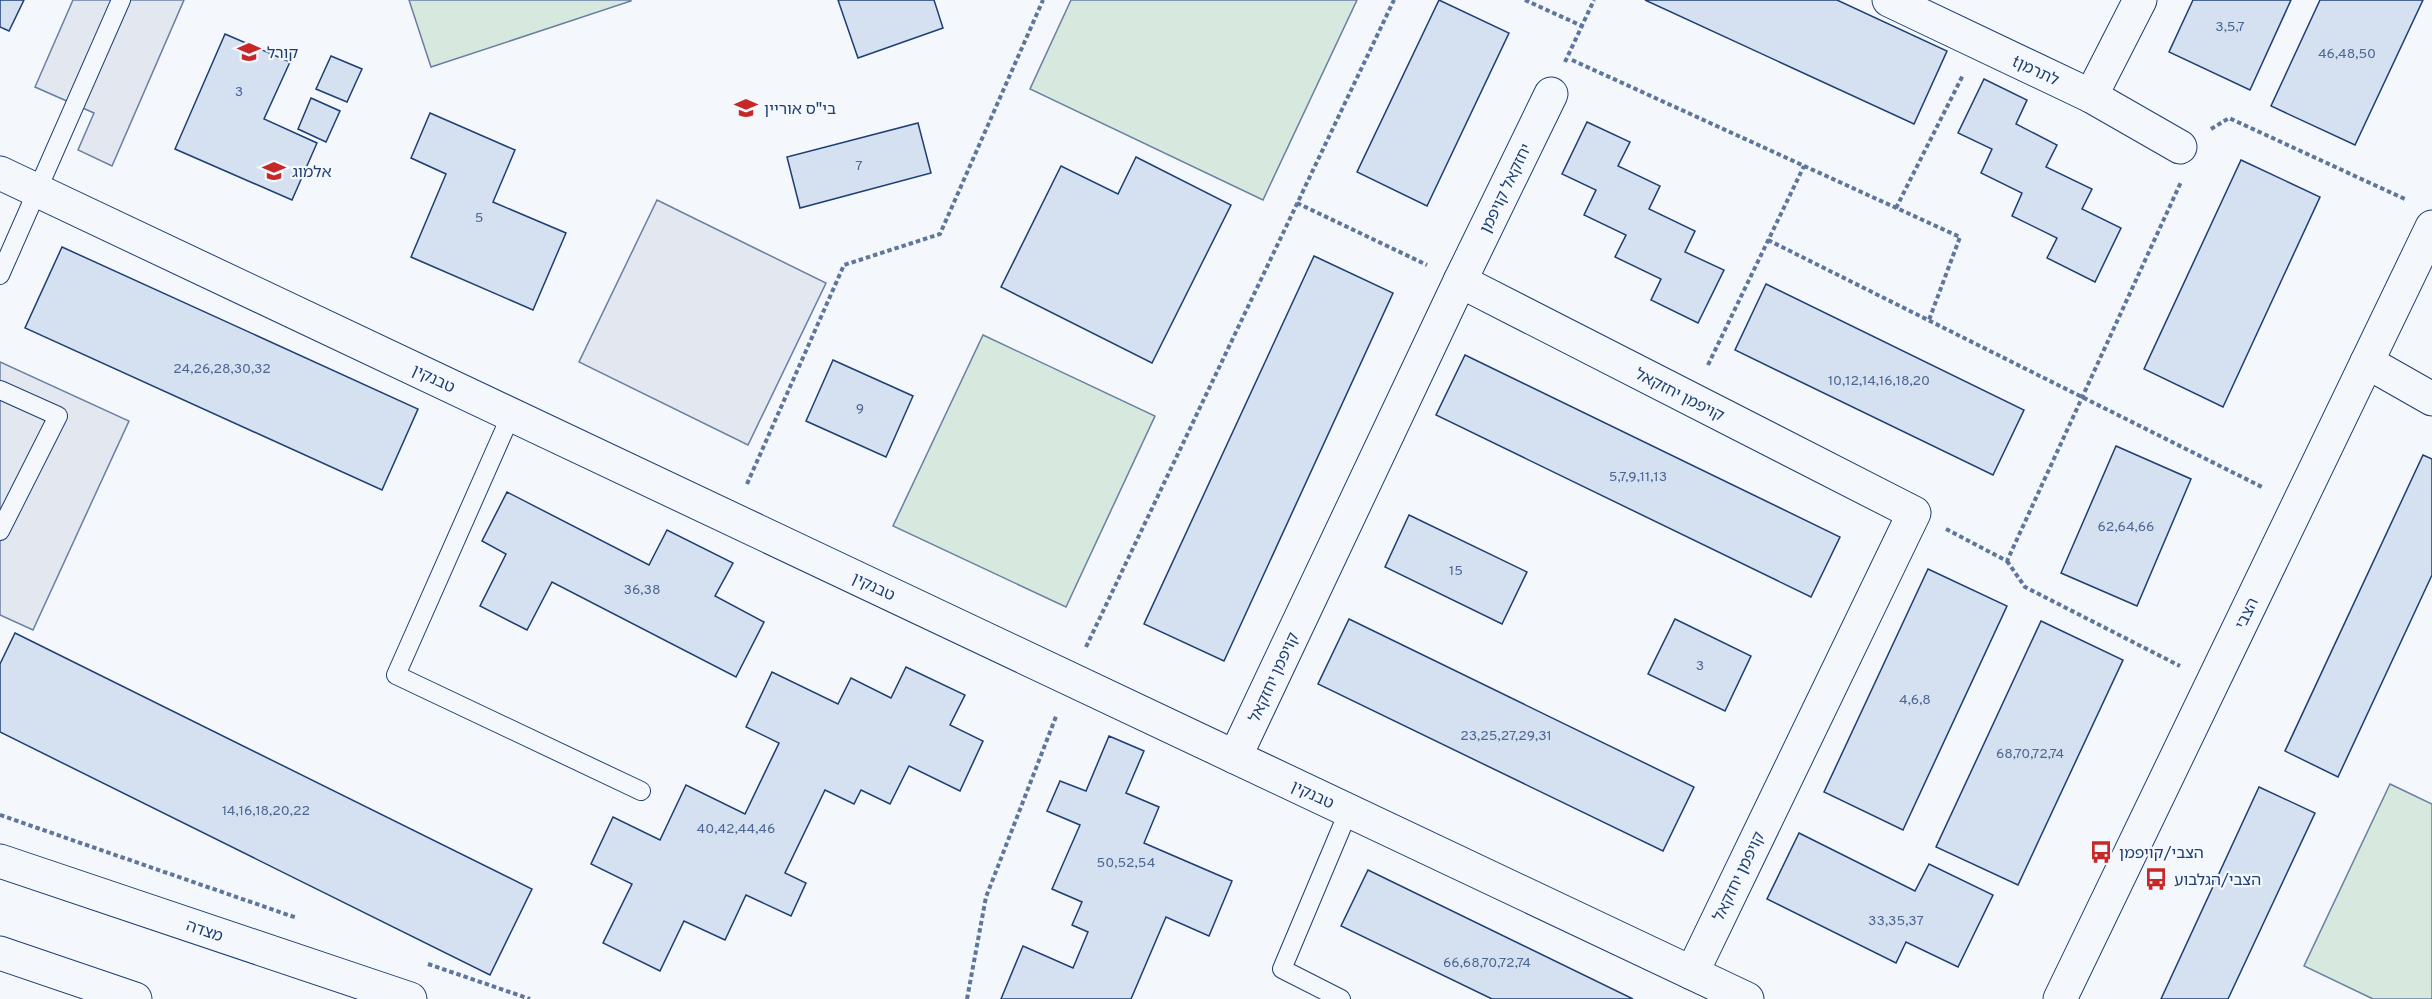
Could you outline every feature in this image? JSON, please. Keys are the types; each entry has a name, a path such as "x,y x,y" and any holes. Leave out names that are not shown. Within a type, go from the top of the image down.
{"street":[{"name":"tלתרמן","path":"1889,0 2091,96 2180,147"},
{"path":"2091,96 2140,0"},
{"name":"יחזקאל קויפמן","path":"1460,281 1551,94"},
{"name":"טבנקין","path":"0,173 1747,999"},
{"name":"הצבי","path":"2060,999 2432,227"},
{"name":"קויפמן יחזקאל","path":"1235,757 1460,281 1914,513 1692,973"},
{"path":"2367,362 2432,399"},
{"name":"מצדה","path":"0,861 410,999"},
{"path":"0,953 135,999"}],"lane":[{"path":"0,275 121,0"},
{"path":"0,390 58,416 0,531"},
{"path":"511,415 396,675 641,791"},
{"path":"1341,999 1282,969 1349,810"}],"path":[{"path":"731,519 844,265 940,234 1043,0"},
{"path":"967,999 986,897 1071,680 1394,0"},
{"path":"1525,0 1582,26"},
{"path":"1551,94 1594,0"},
{"path":"1896,208 1979,43"},
{"path":"1567,58 1960,237 1929,320"},
{"path":"2007,561 2186,170 2180,147 2229,118 2411,202"},
{"path":"1691,399 1804,166"},
{"path":"1297,203 1460,281"},
{"path":"1768,240 2298,505"},
{"path":"1914,513 2007,561 2025,587 2212,683"},
{"path":"0,815 304,921"},
{"path":"417,960 530,999"}],"shaded area":[{"path":"73,0 184,0 112,166 78,150 94,113 35,87"},
{"path":"409,0 630,0 631,1 431,67"},
{"path":"1071,0 1357,0 1263,200 1030,89"},
{"path":"657,200 826,283 748,445 579,362"},
{"path":"983,335 1155,416 1066,607 893,526"},
{"path":"0,362 129,421 33,630 0,615"},
{"path":"2390,784 2432,804 2432,999 2373,999 2304,966"}],"building":[{"path":"0,0 24,0 9,31 0,27"},
{"path":"838,0 934,0 943,28 858,58"},
{"path":"1439,0 1509,33 1427,206 1357,172"},
{"path":"1645,0 1837,0 1947,51 1914,124"},
{"path":"2193,0 2291,0 2250,90 2169,52"},
{"path":"2320,0 2423,0 2355,145 2271,106"},
{"path":"225,34 290,62 264,119 317,143 292,200 175,149"},
{"path":"331,56 362,69 347,102 316,89"},
{"path":"1984,79 2027,100 2016,124 2057,145 2046,167 2092,189 2082,209 2121,228 2095,282 2047,258 2057,238 2012,216 2022,193 1981,173 1992,149 1958,133"},
{"path":"311,98 340,111 326,142 298,129"},
{"path":"430,113 515,150 493,202 566,233 533,310 411,257 446,174 411,158"},
{"path":"1587,122 1630,142 1618,166 1660,186 1649,209 1695,231 1685,252 1724,270 1698,323 1651,300 1661,279 1615,257 1626,235 1584,215 1596,190 1562,174"},
{"path":"918,123 931,173 800,208 787,157"},
{"path":"1136,157 1231,205 1152,363 1001,287 1061,166 1118,194"},
{"path":"2241,160 2320,197 2223,407 2144,369"},
{"path":"62,247 418,409 382,490 25,328"},
{"path":"1314,256 1393,293 1224,661 1144,624"},
{"path":"1766,284 2024,410 1993,475 1735,350"},
{"path":"1465,355 1840,537 1811,597 1436,415"},
{"path":"833,360 913,396 886,457 806,421"},
{"path":"2116,446 2191,479 2137,606 2061,573"},
{"path":"2423,455 2432,459 2432,575 2338,777 2285,751"},
{"path":"507,492 649,565 667,530 733,563 715,596 764,622 736,677 552,582 527,630 480,606 506,554 482,541"},
{"path":"1409,515 1527,572 1502,624 1385,567"},
{"path":"1928,569 2007,606 1903,830 1824,792"},
{"path":"1349,619 1694,787 1663,851 1318,684"},
{"path":"1675,619 1751,656 1725,711 1648,674"},
{"path":"2041,621 2123,660 2018,885 1936,847"},
{"path":"15,633 532,889 490,975 0,732 0,664"},
{"path":"906,667 965,695 950,725 983,741 960,791 909,766 890,804 861,790 854,804 825,790 785,873 806,883 791,916 746,895 725,940 684,921 660,971 603,943 632,884 591,864 613,817 660,840 686,785 745,814 779,743 746,727 772,672 838,704 851,678 891,698"},
{"path":"1109,736 1144,751 1126,793 1159,807 1144,843 1232,881 1209,936 1166,917 1131,999 1001,999 1023,946 1073,968 1088,932 1072,925 1082,902 1052,889 1080,825 1047,811 1060,781 1086,791"},
{"path":"2259,787 2315,813 2228,999 2161,999"},
{"path":"1799,833 1915,891 1929,864 1993,895 1958,967 1906,942 1896,963 1767,899"},
{"path":"1368,870 1633,999 1492,999 1341,926"}],"place":[{"name":"קורל","path":"249,52"},
{"name":"בי\"ס אוריין","path":"746,108"},
{"name":"אלמוג","path":"274,171"},
{"name":"הצבי/קויפמן","path":"2101,852"},
{"name":"הצבי/הגלבוע","path":"2156,879"}]}
